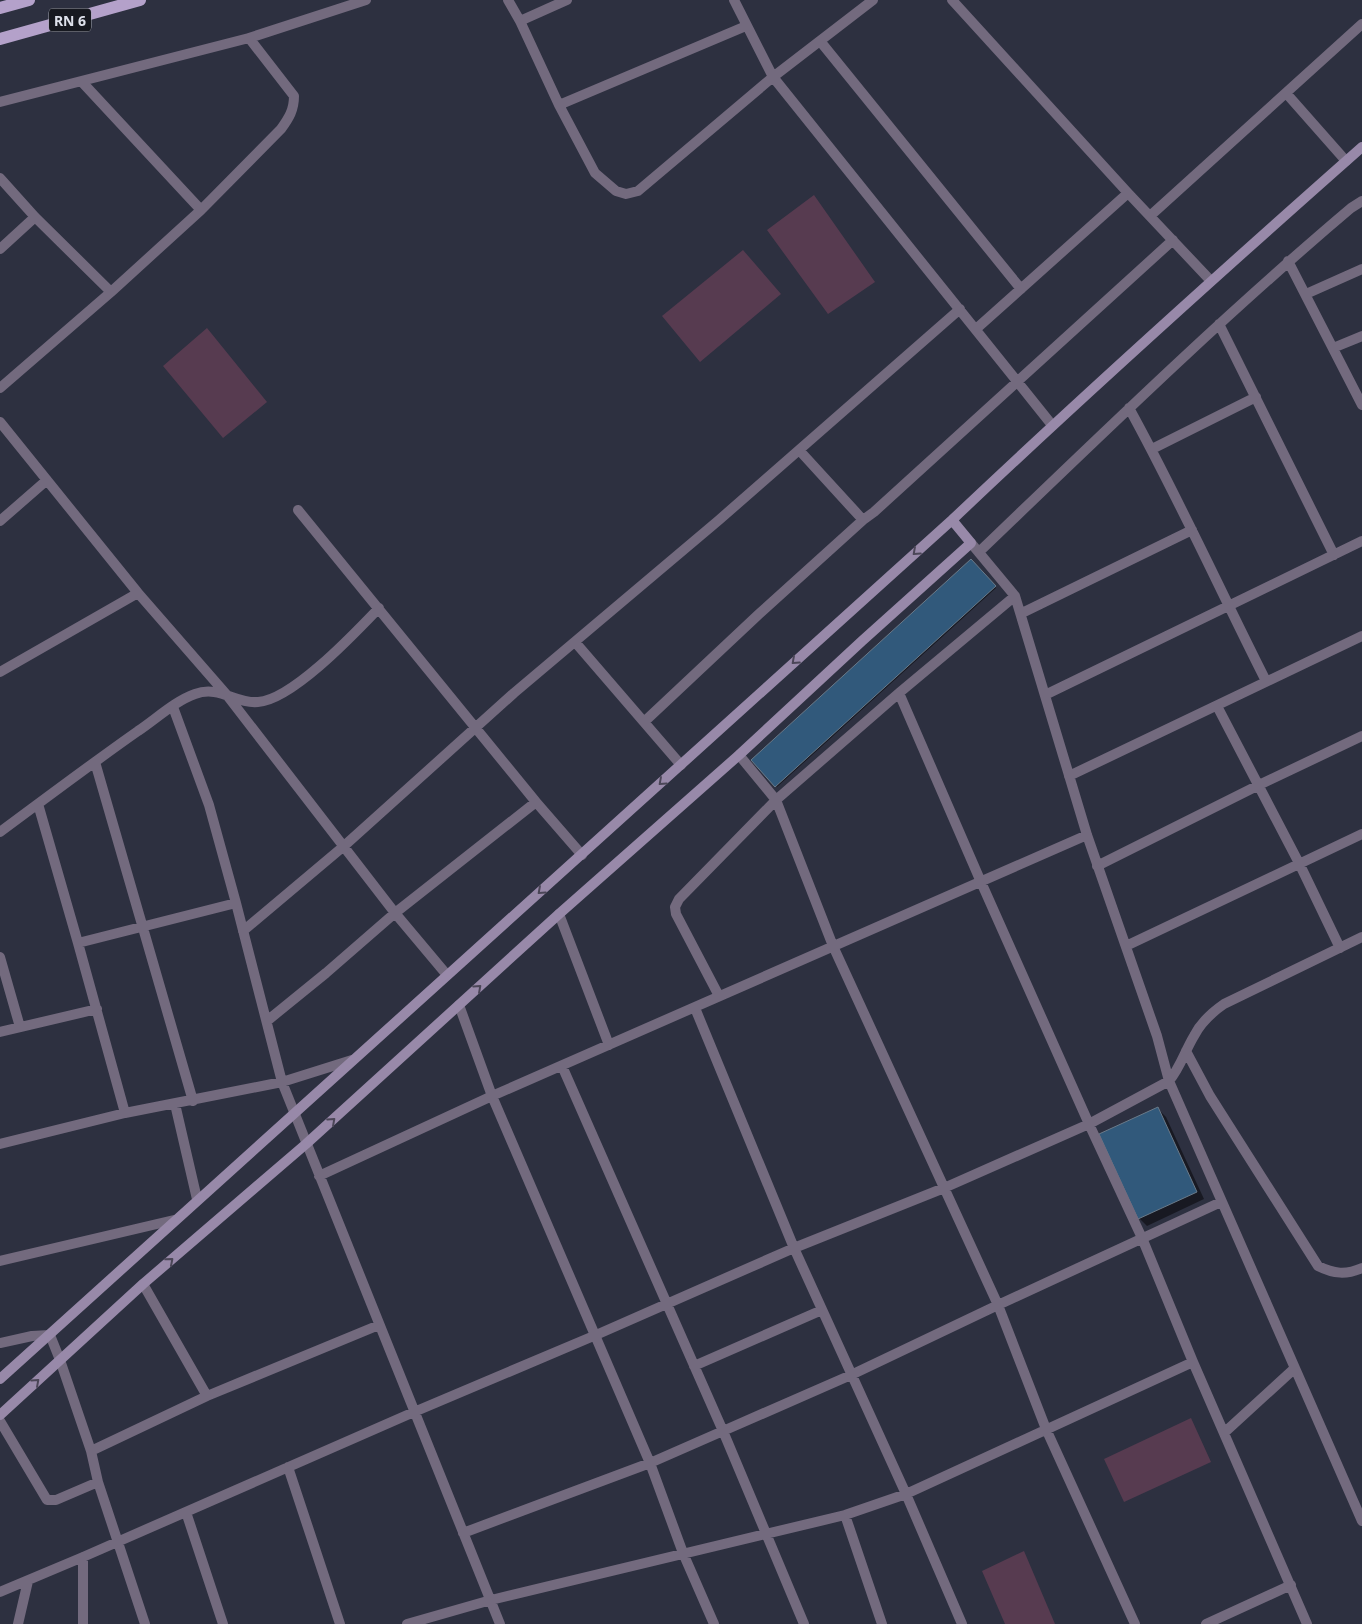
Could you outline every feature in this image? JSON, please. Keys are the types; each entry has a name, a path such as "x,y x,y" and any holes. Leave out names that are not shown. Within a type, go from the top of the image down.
{"main road":[{"name":"RN 6","path":"0,8 28,0"},
{"name":"RN 6","path":"0,39 140,0"},
{"path":"0,1379 952,520 1211,280 1362,147"},
{"path":"0,1415 143,1284 306,1144 559,914 739,755 971,543 952,520"}],"street":[{"path":"0,102 249,38 366,0"},
{"path":"508,0 520,21 559,105 595,173 616,191 626,194 638,191 773,78 873,0"},
{"path":"520,21 567,0"},
{"path":"734,0 773,78 1052,426"},
{"path":"853,0 858,11"},
{"path":"952,0 1128,193 1211,280"},
{"path":"1150,216 1362,24"},
{"path":"559,105 746,26"},
{"path":"0,388 111,292 201,210 281,129 291,115 294,96 249,38"},
{"path":"820,41 1021,289"},
{"path":"82,82 201,210"},
{"path":"1286,93 1346,161"},
{"path":"0,178 35,217 111,292"},
{"path":"976,330 1128,193"},
{"path":"978,552 1219,324 1288,261 1362,201"},
{"path":"0,249 35,217"},
{"path":"644,722 759,614 1018,383 1173,240"},
{"path":"1288,261 1362,405"},
{"path":"1306,294 1362,269"},
{"path":"243,931 344,846 476,727 960,309"},
{"path":"1219,324 1334,555"},
{"path":"1333,348 1362,336"},
{"path":"1152,449 1256,396"},
{"path":"1129,408 1152,449 1266,681"},
{"path":"0,422 138,594 226,694 395,913 447,976"},
{"path":"799,450 863,520"},
{"path":"0,521 47,480"},
{"path":"298,510 536,802 582,855"},
{"path":"1022,613 1192,530"},
{"path":"1045,695 1362,541"},
{"path":"971,543 1015,596 1022,613 1087,835 1157,1036 1169,1082 1362,1521"},
{"path":"0,672 138,594"},
{"path":"719,996 680,922 675,907 679,899 776,800 899,692 1015,596"},
{"path":"0,832 95,762 173,707 195,694 208,691 226,694 255,703 266,702 285,693 305,678 351,637 379,608"},
{"path":"1069,776 1362,636"},
{"path":"575,642 681,765"},
{"path":"899,692 980,882 1142,1238 1193,1362 1307,1624"},
{"path":"1217,706 1300,865 1340,948"},
{"path":"173,707 208,805 236,902 282,1082 500,1624"},
{"path":"1097,866 1362,736"},
{"path":"739,755 776,800 833,946 998,1305 1046,1429 1135,1624"},
{"path":"95,762 193,1101"},
{"path":"267,1021 395,913 536,802"},
{"path":"38,804 125,1113"},
{"path":"1126,946 1362,834"},
{"path":"319,1176 492,1096 1087,835"},
{"path":"78,943 236,902"},
{"path":"559,914 609,1045"},
{"path":"0,1592 794,1248 944,1188 1089,1124 1169,1082 1175,1074 1194,1035 1207,1018 1224,1004 1362,937"},
{"path":"0,957 20,1027"},
{"path":"459,1006 492,1096 650,1463 683,1553 714,1624"},
{"path":"695,1008 794,1248 906,1494 962,1624"},
{"path":"0,1032 97,1009"},
{"path":"1186,1051 1215,1104 1318,1266 1334,1274 1353,1272 1362,1268"},
{"path":"0,1144 125,1113 282,1082 352,1060"},
{"path":"562,1066 723,1431 804,1624"},
{"path":"175,1104 198,1199"},
{"path":"463,1533 650,1463 851,1375 1221,1202"},
{"path":"0,1260 174,1220"},
{"path":"143,1284 207,1396"},
{"path":"694,1366 822,1310"},
{"path":"91,1451 207,1396 379,1325"},
{"path":"0,1343 32,1336 50,1335 91,1451 98,1482 145,1624"},
{"path":"407,1624 490,1600 844,1515 906,1494 1193,1362"},
{"path":"1225,1432 1295,1368"},
{"path":"0,1421 47,1500 56,1500 98,1482"},
{"path":"288,1467 340,1624"},
{"path":"186,1512 223,1624"},
{"path":"844,1515 882,1624"},
{"path":"83,1557 83,1624"},
{"path":"18,1624 28,1581"},
{"path":"1206,1624 1291,1585"}],"shaded area":[{"path":"814,195 875,282 828,314 767,230"},
{"path":"743,250 781,294 700,362 662,316"},
{"path":"207,328 267,402 223,438 163,366"},
{"path":"1191,1418 1211,1462 1124,1502 1104,1459"},
{"path":"1024,1551 1055,1624 1005,1624 982,1571"}],"building":[{"path":"971,559 996,586 775,787 751,760"},
{"path":"1158,1107 1197,1192 1138,1219 1099,1134"}]}
